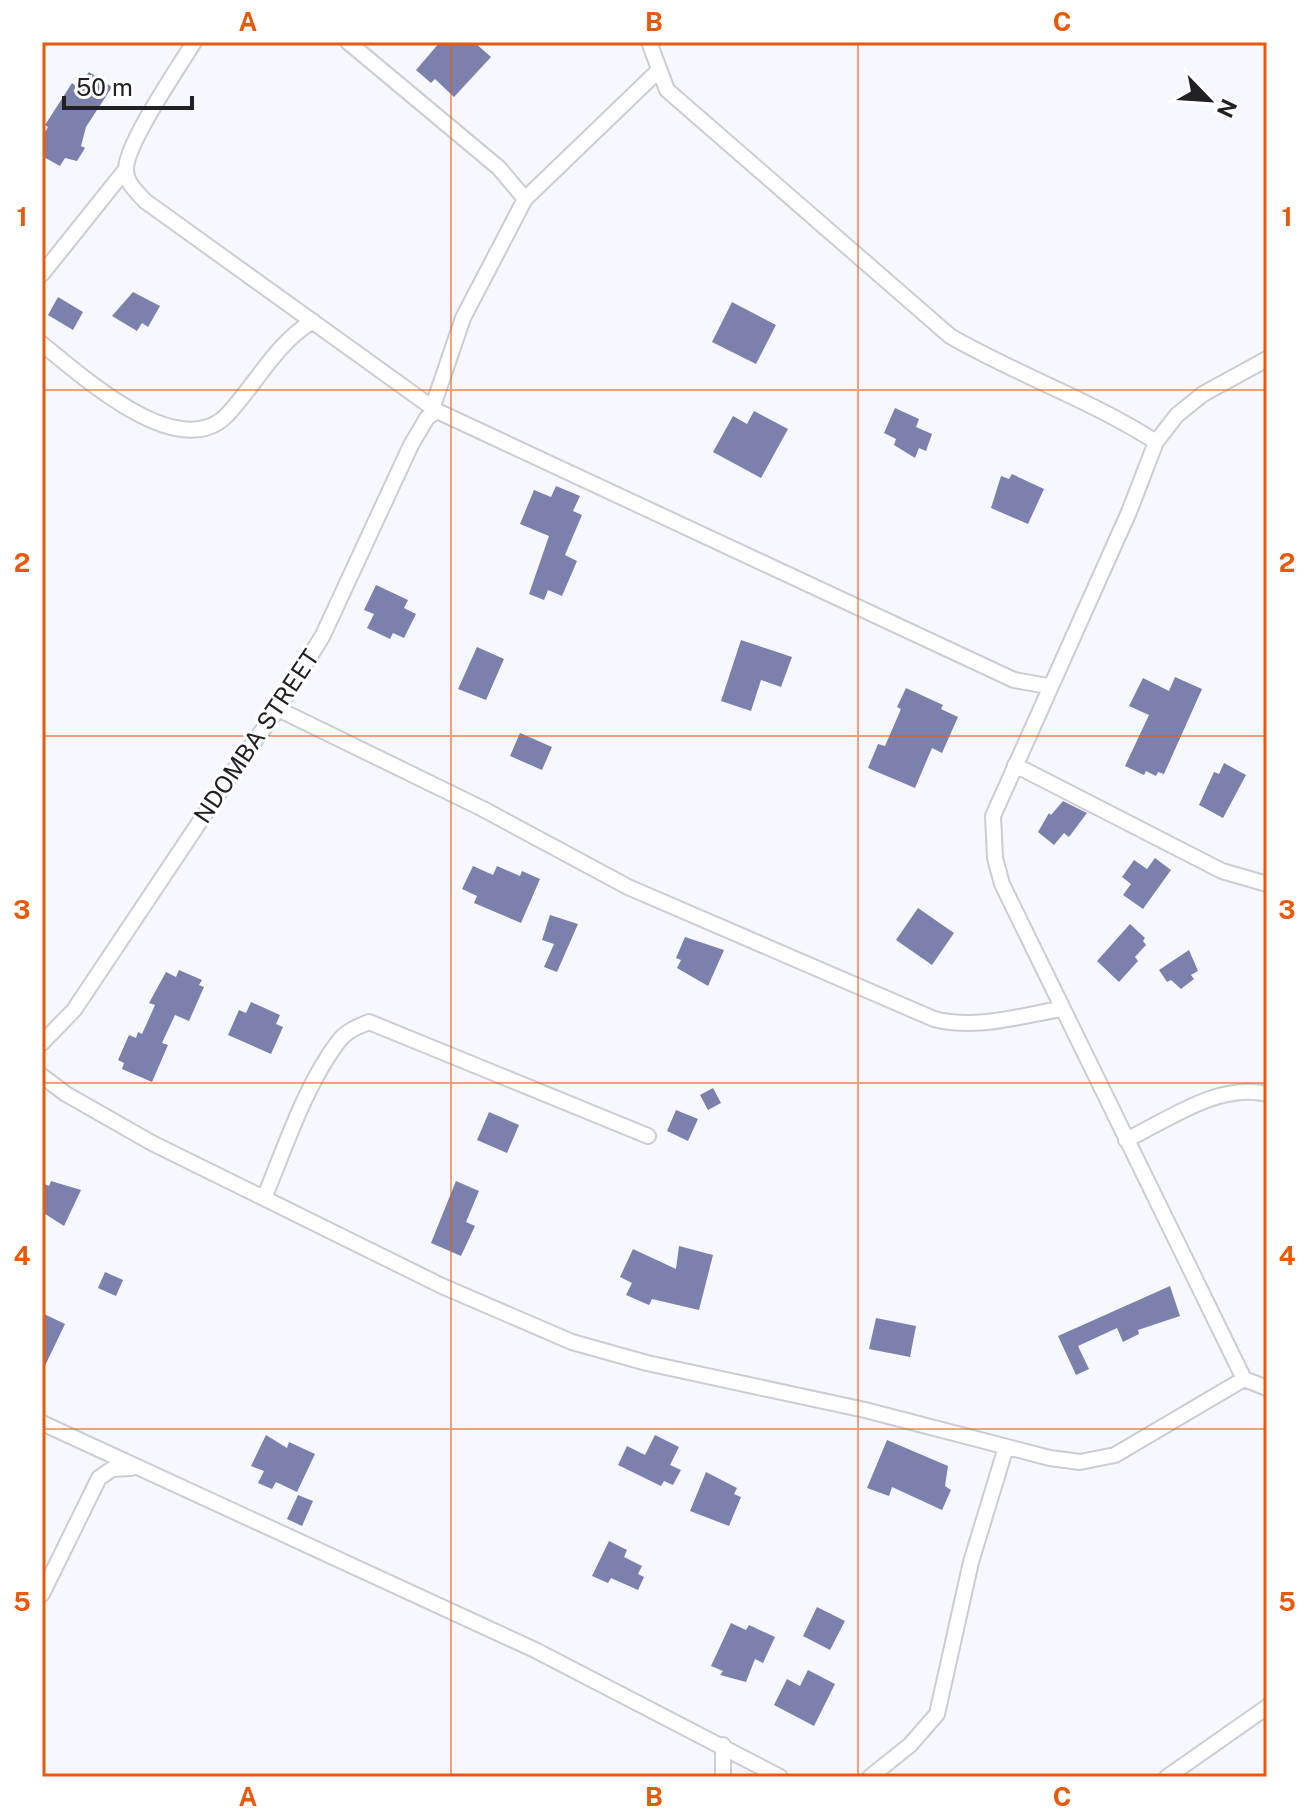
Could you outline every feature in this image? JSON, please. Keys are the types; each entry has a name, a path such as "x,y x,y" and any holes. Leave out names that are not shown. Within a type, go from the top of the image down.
{"street":[{"path":"42,274 126,169 133,144 194,42"},
{"path":"348,42 499,168 525,199"},
{"path":"649,42 667,90 950,336 995,363 1111,413 1156,442"},
{"name":"NDOMBA STREET","path":"42,1043 74,1010 278,709 323,635 411,445 435,408 463,318 525,199 658,71"},
{"path":"126,169 131,185 145,201 435,408 1014,680 1048,686"},
{"path":"42,344 103,392 149,420 171,428 201,427 224,418 295,332 313,321"},
{"path":"1267,359 1203,394 1177,415 1156,442 1129,512 1048,686 993,816 995,858 1002,884 1061,1009 1244,1379 1267,1388"},
{"path":"278,709 483,809 628,887 934,1019 956,1024 977,1023 1061,1009"},
{"path":"1015,765 1222,871 1267,884"},
{"path":"265,1196 301,1109 338,1041 352,1028 369,1022 648,1136"},
{"path":"42,1076 66,1094 152,1143 265,1196 442,1286 572,1342 647,1363 865,1410 1006,1447 1080,1462 1115,1455 1244,1379"},
{"path":"1126,1140 1220,1095 1252,1090 1267,1094"},
{"path":"42,1423 535,1650 780,1777"},
{"path":"870,1777 910,1745 937,1714 971,1562 1006,1447"},
{"path":"93,1448 99,1478"},
{"path":"42,1594 99,1478 112,1469 133,1467"},
{"path":"1167,1777 1267,1707"},
{"path":"723,1745 723,1777"}],"building":[{"path":"440,42 474,42 491,57 454,97 435,79 431,83 416,70"},
{"path":"89,72 112,87 86,127 81,146 85,148 77,161 65,158 60,166 42,156 42,137 48,127 45,125 72,83 78,88"},
{"path":"133,292 160,306 148,327 142,323 137,331 112,316"},
{"path":"58,297 83,312 73,330 48,315"},
{"path":"732,302 776,325 756,364 712,342"},
{"path":"895,408 919,419 916,427 932,434 926,451 919,448 915,458 894,445 896,439 884,433"},
{"path":"754,411 788,429 761,478 713,452 733,416 747,424"},
{"path":"1012,474 1044,489 1028,524 991,508 1001,476 1009,479"},
{"path":"556,486 580,496 573,511 582,515 565,555 577,561 562,596 548,590 544,600 529,594 549,536 520,524 534,490 551,497"},
{"path":"376,585 408,600 404,608 416,614 404,638 393,633 390,639 367,628 374,614 364,610"},
{"path":"741,640 792,657 781,687 761,680 751,711 721,701"},
{"path":"477,647 504,659 486,700 458,689"},
{"path":"1175,677 1202,689 1164,774 1158,772 1156,776 1146,771 1144,775 1125,766 1149,715 1129,706 1143,678 1169,691"},
{"path":"906,688 943,705 941,709 958,717 942,753 932,748 915,788 868,768 878,744 885,746 901,709 897,707"},
{"path":"520,733 552,747 542,770 510,756"},
{"path":"1224,763 1246,775 1223,818 1199,805 1214,772 1219,774"},
{"path":"1063,801 1087,813 1069,837 1064,833 1054,845 1038,832 1049,813 1051,815"},
{"path":"1155,858 1171,870 1143,909 1123,895 1131,884 1122,877 1134,860 1147,869"},
{"path":"473,866 493,875 497,866 520,876 522,871 540,879 521,923 474,903 477,896 462,889"},
{"path":"918,908 954,933 932,965 896,940"},
{"path":"550,915 578,924 557,972 544,967 554,944 542,940"},
{"path":"1130,924 1145,938 1143,941 1146,945 1135,957 1138,961 1119,982 1097,961"},
{"path":"685,937 724,950 708,986 677,968 681,960 676,958"},
{"path":"1189,950 1198,971 1191,975 1194,979 1181,989 1171,980 1167,982 1159,970"},
{"path":"179,970 202,980 199,985 204,987 189,1021 175,1015 162,1043 168,1045 152,1082 122,1069 124,1063 118,1060 129,1035 136,1038 138,1032 142,1034 155,1005 149,1003 166,972 176,977"},
{"path":"251,1002 280,1015 276,1024 283,1027 271,1054 228,1035 239,1010 246,1013"},
{"path":"713,1088 721,1103 708,1110 700,1095"},
{"path":"676,1110 698,1119 688,1141 667,1131"},
{"path":"489,1112 519,1125 507,1153 477,1140"},
{"path":"51,1181 81,1190 64,1226 42,1212 42,1183 49,1186"},
{"path":"456,1181 479,1191 466,1222 475,1226 461,1256 431,1243"},
{"path":"679,1246 713,1255 699,1310 652,1299 649,1305 626,1295 632,1283 620,1277 633,1249 676,1269"},
{"path":"105,1272 123,1280 116,1296 98,1288"},
{"path":"1170,1286 1180,1316 1138,1330 1139,1334 1123,1342 1117,1328 1078,1346 1089,1369 1076,1375 1058,1336"},
{"path":"42,1313 65,1324 42,1372"},
{"path":"876,1318 916,1326 910,1357 869,1349"},
{"path":"266,1435 287,1448 289,1442 315,1454 297,1492 276,1482 272,1489 258,1483 264,1471 251,1466"},
{"path":"655,1435 679,1447 670,1465 681,1470 673,1485 664,1481 661,1486 618,1465 627,1446 645,1455"},
{"path":"887,1440 948,1466 945,1486 951,1490 942,1510 892,1487 889,1496 867,1488"},
{"path":"706,1472 737,1488 734,1494 741,1497 729,1526 690,1511"},
{"path":"298,1495 313,1501 302,1526 287,1519"},
{"path":"609,1541 627,1550 624,1557 642,1566 638,1574 644,1577 638,1590 611,1578 608,1583 592,1576"},
{"path":"817,1607 845,1621 830,1650 803,1636"},
{"path":"731,1623 746,1630 749,1625 775,1637 763,1663 755,1659 746,1682 720,1675 723,1671 711,1666"},
{"path":"808,1670 835,1684 814,1726 774,1705 787,1679 800,1686"}]}
